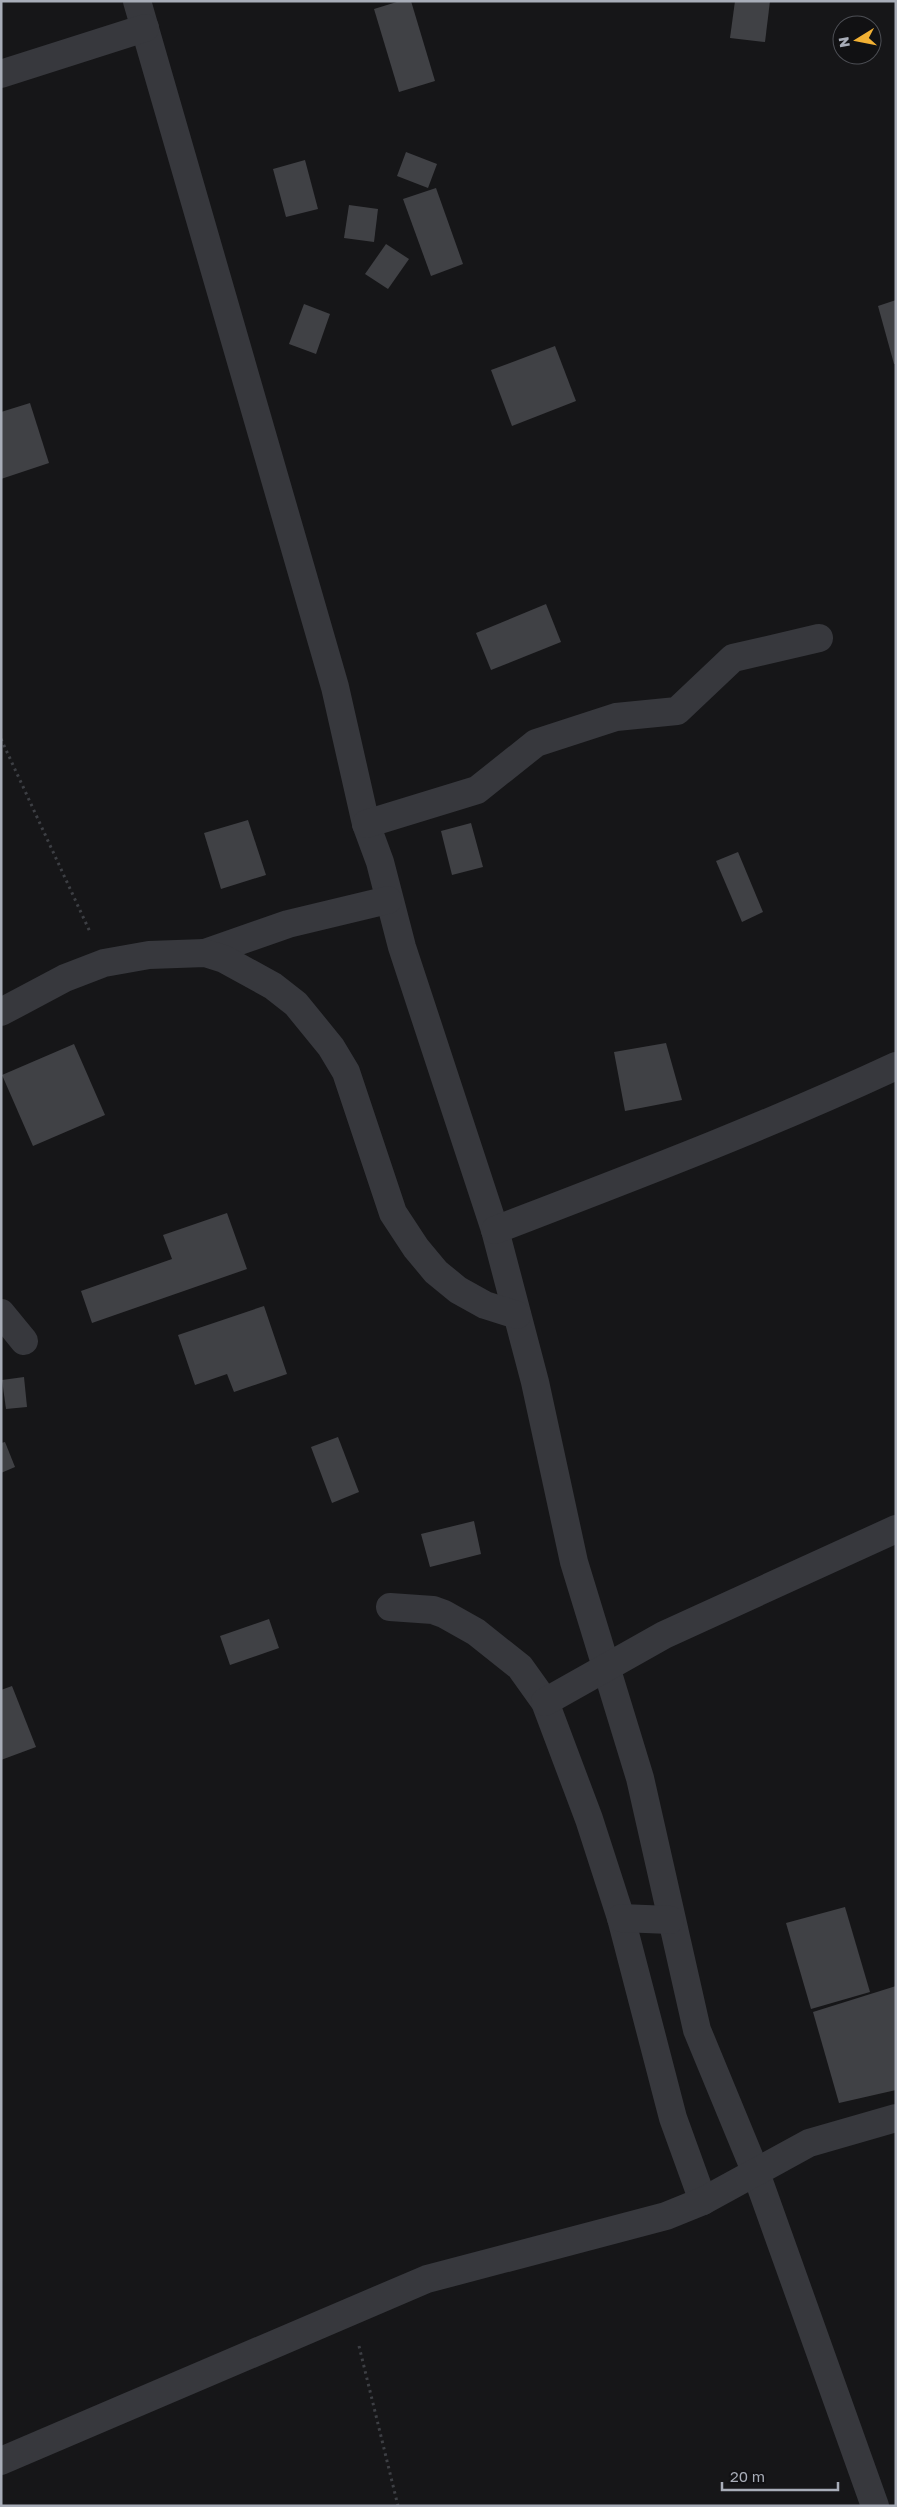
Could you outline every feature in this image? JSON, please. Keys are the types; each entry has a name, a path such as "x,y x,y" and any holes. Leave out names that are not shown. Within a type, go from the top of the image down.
{"street":[{"path":"137,1 335,687 366,824 380,862 388,900 495,1230 536,1382 574,1562 608,1666 640,1778 670,1920 697,2030 756,2173 875,2506"},
{"path":"1,74 145,28"},
{"path":"366,824 477,790 536,743 616,717 678,711 733,658 819,638"},
{"path":"1,1012 65,978 104,962 149,955 205,953 288,924 388,900"},
{"path":"205,953 224,959 265,982 296,1004 332,1047 346,1072 393,1213 416,1248 436,1272 458,1290 485,1305 517,1315"},
{"path":"495,1230 704,1150 829,1097 896,1066"},
{"path":"1,1313 24,1341"},
{"path":"545,1702 664,1635 896,1529"},
{"path":"390,1607 433,1610 476,1632 520,1667 545,1702 589,1819 622,1918 673,2118 703,2201"},
{"path":"622,1918 670,1920"},
{"path":"1,2461 427,2279 666,2216 703,2201 809,2143 896,2118"}],"path":[{"path":"1,739 104,962"},
{"path":"350,2311 398,2506"}],"building":[{"path":"400,1 411,1 435,81 399,92 374,9"},
{"path":"735,1 770,1 765,42 730,38"},
{"path":"406,152 437,164 428,188 397,176"},
{"path":"305,160 318,209 286,217 273,169"},
{"path":"436,188 463,264 431,276 403,199"},
{"path":"349,205 378,209 374,242 344,238"},
{"path":"386,244 409,259 388,289 365,274"},
{"path":"896,300 896,364 894,364 878,306"},
{"path":"304,304 330,314 316,354 289,344"},
{"path":"555,346 576,401 512,426 491,370"},
{"path":"30,403 49,463 1,479 1,412"},
{"path":"546,604 561,642 491,670 476,633"},
{"path":"248,820 266,875 221,889 204,833"},
{"path":"471,823 483,867 452,875 441,831"},
{"path":"738,852 763,912 742,922 716,861"},
{"path":"666,1043 682,1100 625,1111 614,1052"},
{"path":"74,1044 105,1115 33,1146 2,1075"},
{"path":"227,1213 247,1269 92,1323 81,1291 172,1259 163,1235"},
{"path":"264,1306 287,1374 234,1392 227,1374 195,1385 178,1335"},
{"path":"24,1377 27,1407 6,1409 2,1380"},
{"path":"338,1437 359,1492 332,1503 311,1447"},
{"path":"5,1442 15,1467 1,1473 1,1443"},
{"path":"474,1521 481,1554 430,1567 421,1534"},
{"path":"269,1619 279,1648 230,1665 220,1636"},
{"path":"12,1686 36,1747 1,1760 1,1690"},
{"path":"845,1907 870,1992 811,2009 786,1923"},
{"path":"896,1986 896,2090 839,2103 813,2012"}]}
